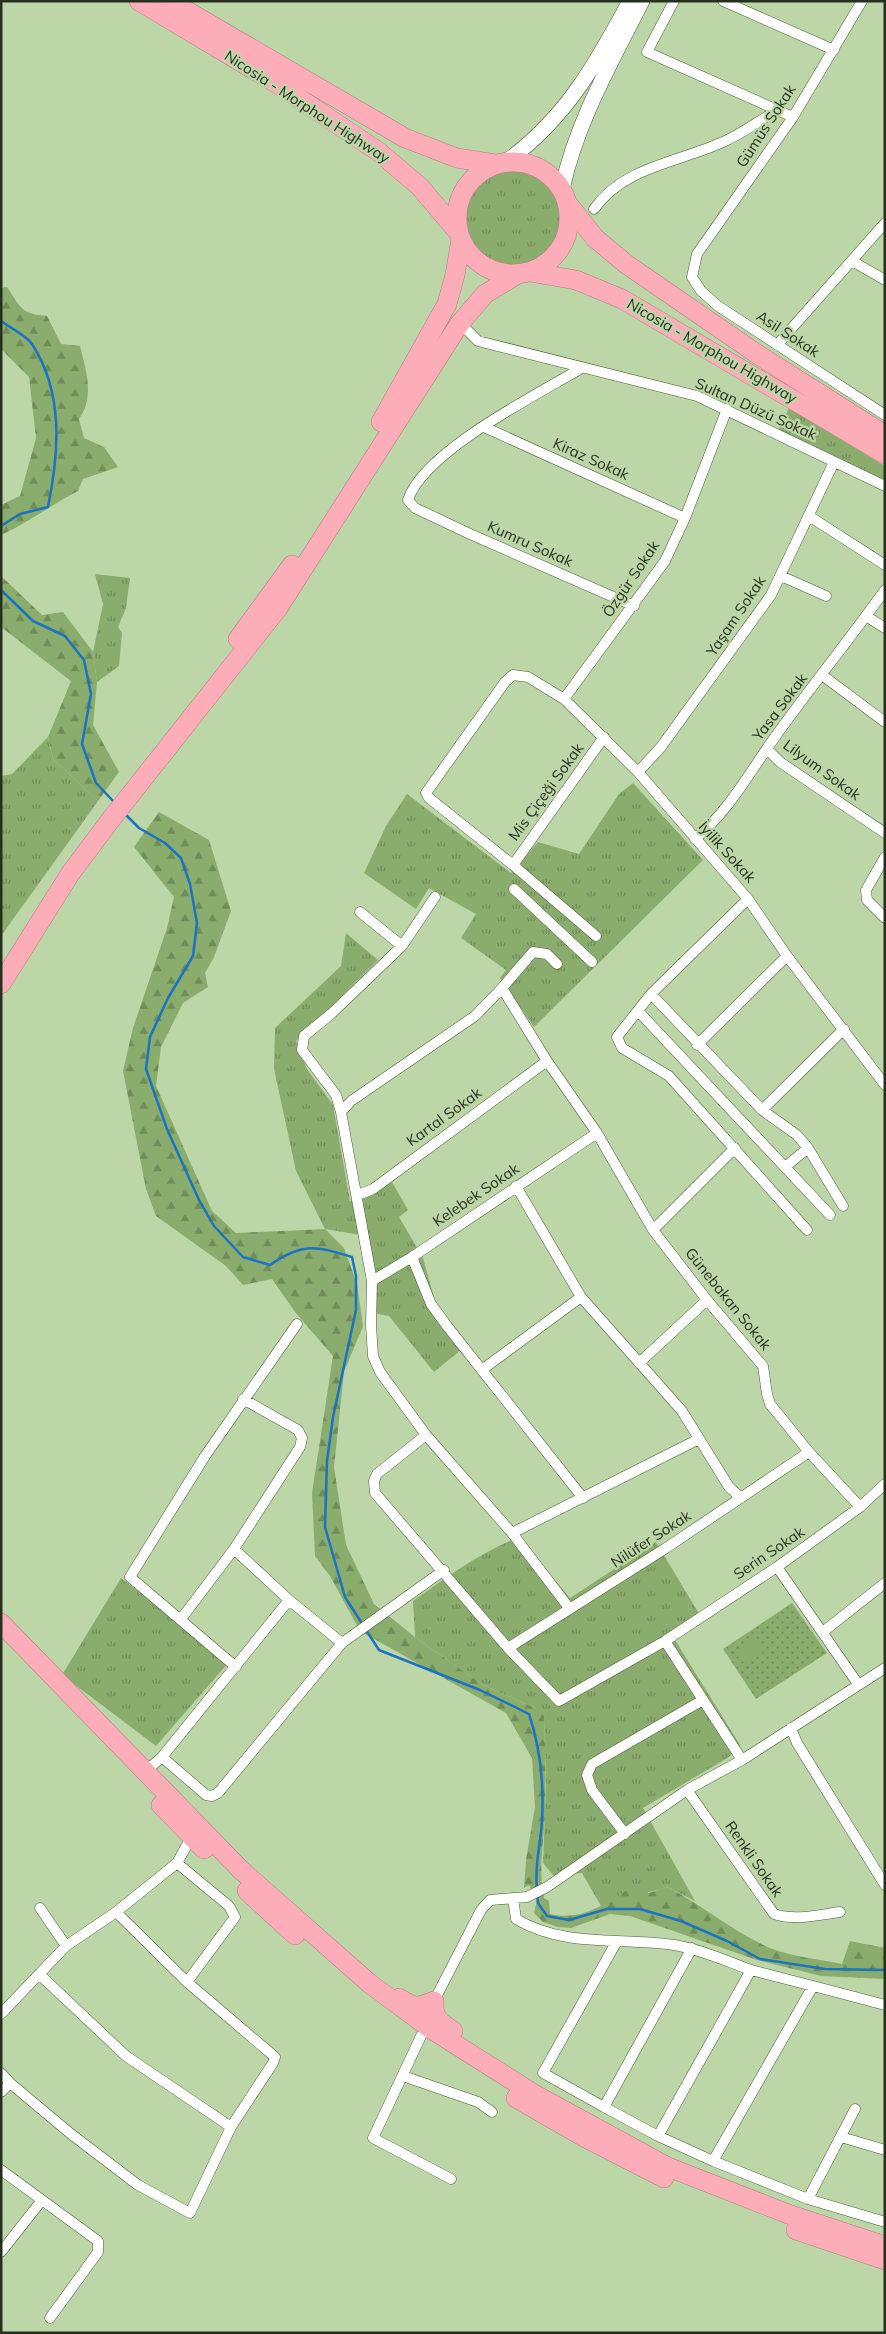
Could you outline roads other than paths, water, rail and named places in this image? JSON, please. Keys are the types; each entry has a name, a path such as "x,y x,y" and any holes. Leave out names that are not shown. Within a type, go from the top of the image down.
{"highway":[{"name":"Nicosia - Morphou Highway","path":"139,1 276,83 379,152 420,187 460,236"},
{"name":"Nicosia - Morphou Highway","path":"170,1 405,138 457,158 501,163"},
{"path":"1,960 56,875 278,608 460,323 485,294 552,259 562,247 568,234 570,219 565,196 552,176 539,167 523,162 501,163 484,169 466,186 457,208 460,236 455,275 447,304 392,405 330,507 260,610 125,791"},
{"name":"Nicosia - Morphou Highway","path":"565,196 595,238 626,264 757,354 885,435"},
{"path":"460,236 468,252 484,266 504,274 524,273"},
{"name":"Nicosia - Morphou Highway","path":"524,273 576,280 622,298 885,454"},
{"path":"1,984 106,815"},
{"path":"1,1623 241,1870 369,1983 431,2029 534,2094 668,2167 788,2214 885,2246"},
{"path":"1,1642 266,1910 377,2004 421,2036 518,2099 630,2162 716,2200 825,2241 885,2260"},
{"path":"241,1870 400,1998 413,2007 434,2001 433,2012 437,2021 514,2073 668,2167"}],"street":[{"path":"501,163 528,146 554,121 580,88 630,1"},
{"path":"565,196 578,130 590,102 642,1"},
{"path":"674,1 647,52 793,117"},
{"path":"723,1 834,50"},
{"name":"Gümüs Sokak","path":"693,265 702,247 793,117 862,1"},
{"path":"594,209 607,193 627,179 725,141 778,110"},
{"path":"777,344 885,223"},
{"path":"852,261 885,280"},
{"name":"Asil Sokak","path":"693,265 692,277 701,291 718,306 885,415"},
{"name":"Sultan Düzü Sokak","path":"460,323 478,341 697,396 885,486"},
{"path":"484,427 580,368"},
{"name":"Özgür Sokak","path":"564,699 634,606 665,561 685,518 727,409"},
{"name":"Kumru Sokak","path":"484,427 446,453 412,489 408,500 415,508 634,606"},
{"name":"Kiraz Sokak","path":"484,427 685,518"},
{"name":"Yaşam Sokak","path":"638,772 661,747 771,595 834,462"},
{"path":"809,516 885,565"},
{"path":"781,576 826,596"},
{"name":"Yasa Sokak","path":"695,839 709,827 738,793 767,748 885,590"},
{"path":"866,616 885,628"},
{"name":"İyilik Sokak","path":"513,865 429,798 426,793 505,682 513,675 528,676 564,699 638,772 748,899 788,956 885,1085"},
{"path":"822,675 885,722"},
{"name":"Mis Çiçeği Sokak","path":"513,865 604,738"},
{"name":"Lilyum Sokak","path":"767,748 780,762 885,832"},
{"path":"885,857 866,890 867,900 885,918"},
{"path":"513,865 596,936"},
{"path":"514,889 592,962"},
{"path":"435,896 402,946 331,1014 304,1036 302,1050 336,1095 341,1112 358,1195 372,1281 371,1325 373,1356 380,1372 426,1435 512,1533 570,1609"},
{"path":"748,899 651,994 617,1036 622,1048 669,1076 808,1230"},
{"path":"360,912 402,946"},
{"path":"341,1112 351,1100 475,1016 533,952 547,954 557,964"},
{"path":"698,1045 788,956"},
{"name":"Günebakan Sokak","path":"502,988 547,1062 597,1133 653,1230 707,1300 763,1366 770,1404 809,1452 860,1507"},
{"path":"651,994 762,1110 797,1135 808,1148 843,1206"},
{"path":"638,1011 830,1215"},
{"path":"762,1110 844,1029"},
{"name":"Kartal Sokak","path":"358,1195 373,1189 547,1062"},
{"name":"Kelebek Sokak","path":"372,1281 412,1257 597,1133"},
{"path":"653,1230 735,1148"},
{"path":"785,1167 808,1148"},
{"path":"516,1186 581,1297 682,1411 729,1487 741,1498"},
{"path":"412,1257 431,1304 583,1498"},
{"path":"483,1369 581,1297"},
{"path":"639,1363 707,1300"},
{"path":"236,1667 130,1577 243,1399 297,1324"},
{"path":"181,1619 234,1549 300,1447 302,1438 298,1430 243,1399"},
{"path":"426,1435 377,1474 374,1481 375,1492 444,1570 508,1648"},
{"path":"512,1533 699,1439"},
{"name":"Nilüfer Sokak","path":"508,1648 809,1452"},
{"name":"Serin Sokak","path":"508,1648 559,1701 665,1641 777,1566 860,1507 885,1484"},
{"path":"234,1549 289,1600 345,1640"},
{"path":"777,1566 824,1631 858,1684"},
{"path":"162,1757 206,1795 212,1796 218,1793 345,1640 444,1570"},
{"path":"824,1631 885,1583"},
{"path":"146,1771 162,1757 289,1600"},
{"path":"665,1641 742,1760"},
{"path":"434,2001 480,1910 490,1900 527,1897 547,1887 686,1790 742,1760 885,1668"},
{"path":"625,1834 592,1790 587,1775 592,1764 703,1700"},
{"path":"791,1728 797,1743 885,1885"},
{"name":"Renkli Sokak","path":"686,1790 774,1914 784,1918 800,1918 840,1912"},
{"path":"1,2014 66,1946 116,1912 177,1863 192,1837"},
{"path":"177,1863 228,1906 235,1917 187,1982"},
{"path":"513,1898 516,1919 534,1930 582,1940 617,1941 692,1948 751,1970 885,2006"},
{"path":"40,1908 66,1946"},
{"path":"1,2073 10,2083 71,2134 138,2184 189,2214 230,2127 273,2063 275,2057 187,1982 116,1912"},
{"path":"617,1941 543,2073 658,2136 713,2161 808,2199 885,2222"},
{"path":"604,2107 692,1948"},
{"path":"658,2136 751,1970"},
{"path":"40,1975 126,2056 230,2127"},
{"path":"713,2161 813,1986"},
{"path":"421,2036 373,2138 451,2179"},
{"path":"403,2076 478,2102 492,2112"},
{"path":"1,2092 10,2083"},
{"path":"808,2199 855,2109"},
{"path":"840,2137 885,2150"},
{"path":"1,2170 94,2237 99,2246 98,2252 50,2318"},
{"path":"1,2252 42,2200"}],"waterway":[{"path":"1,321 32,344 50,383 56,424 55,466 48,507 20,514 1,526"},
{"path":"1,590 33,621 65,636 84,660 91,694 82,744 96,783 114,802"},
{"path":"125,814 139,828 165,843 181,858 190,884 197,923 193,956 168,998 150,1037 146,1069 167,1129 199,1200 214,1226 243,1257 270,1265 292,1252 310,1248 329,1250 352,1257 356,1276 356,1310 333,1417 327,1461 325,1527 345,1597 363,1625"},
{"path":"366,1630 379,1650 480,1690 529,1714 538,1753 542,1793 541,1829 536,1871 537,1889"},
{"path":"537,1894 538,1903 547,1916 569,1920 607,1909 640,1909 681,1921 727,1941 760,1959 825,1969 885,1970"}]}
